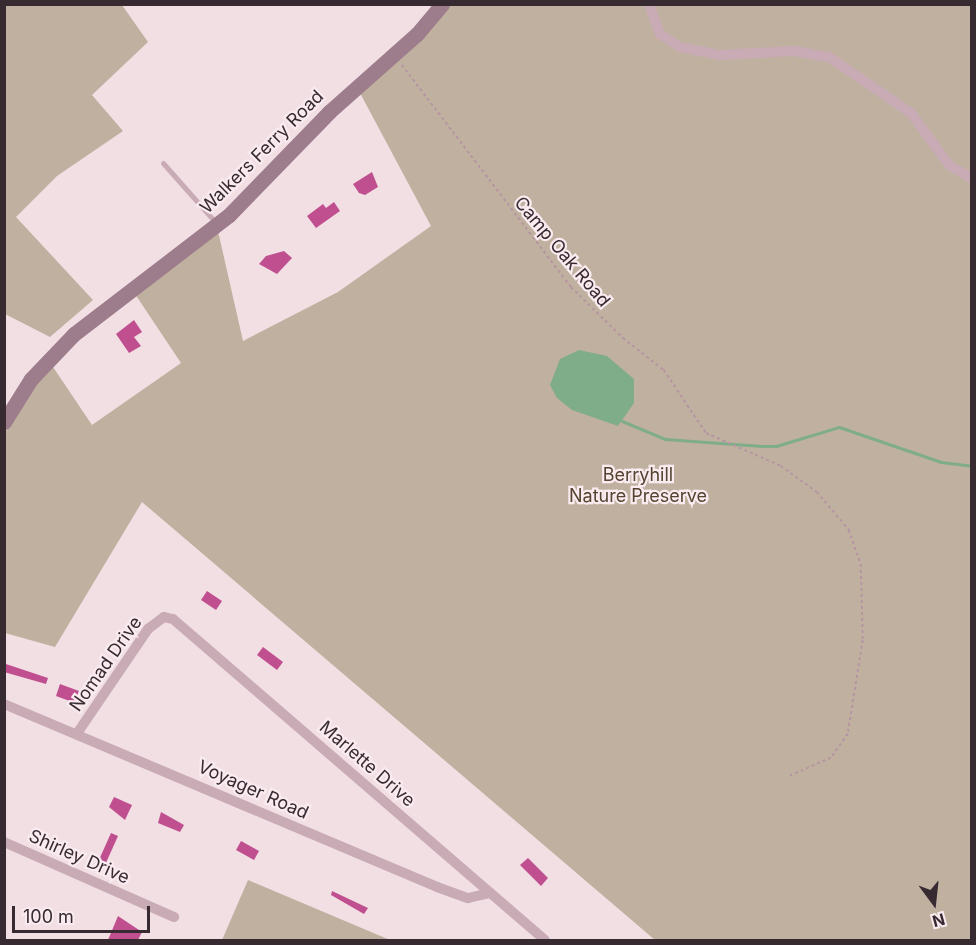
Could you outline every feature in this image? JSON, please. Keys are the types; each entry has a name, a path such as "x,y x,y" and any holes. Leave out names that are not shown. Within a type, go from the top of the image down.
{"street":[{"name":"Walkers Ferry Road","path":"4,422 31,379 74,334 218,225 313,127 394,55 442,4"},
{"path":"649,4 660,34 680,47 720,55 794,51 829,57 911,113 949,165 972,179"},
{"name":"Nomad Drive","path":"78,732 148,629 164,617"},
{"name":"Marlette Drive","path":"164,617 182,625 544,940"},
{"name":"Voyager Road","path":"4,704 78,732 437,887 468,898 489,893"},
{"name":"Shirley Drive","path":"4,842 174,917"}],"lane":[{"path":"163,163 218,225"}],"path":[{"name":"Camp Oak Road","path":"394,55 571,286 623,338 664,370 706,433 782,466 817,492 849,530 861,564 863,640 848,734 831,758 790,776"}],"green space":[{"path":"4,5 122,5 148,42 92,95 123,131 57,176 16,217 93,300 50,337 5,314"},
{"name":"Berryhill Nature Preserve","path":"449,5 971,5 971,940 655,940 142,502 55,647 5,633 4,435 17,410 51,364 92,425 181,363 135,294 218,231 243,341 338,292 431,226 360,93"},
{"path":"248,880 390,940 222,940"}],"shaded area":[{"path":"579,350 607,356 634,379 634,403 618,426 572,410 557,398 550,385 560,359"}],"building":[{"path":"372,172 378,187 365,195 359,193 353,184"},
{"path":"334,202 340,211 316,228 307,216 323,204 326,208"},
{"path":"284,251 292,258 277,274 259,264 266,256"},
{"path":"134,320 142,332 134,337 141,346 129,353 116,334"},
{"path":"207,591 222,601 216,610 201,600"},
{"path":"263,647 283,662 277,670 257,655"},
{"path":"6,664 48,678 46,684 4,672"},
{"path":"60,684 79,691 75,703 56,696"},
{"path":"114,797 132,805 125,820 109,807"},
{"path":"161,812 184,825 180,832 158,823"},
{"path":"111,833 118,836 105,865 98,862"},
{"path":"241,841 259,851 254,860 236,850"},
{"path":"528,858 548,878 541,886 520,865"},
{"path":"332,891 368,908 364,914 331,895"},
{"path":"118,916 142,932 138,940 108,940"}],"waterway":[{"path":"622,421 665,439 762,446 776,446 839,427 941,462 972,466"}]}
